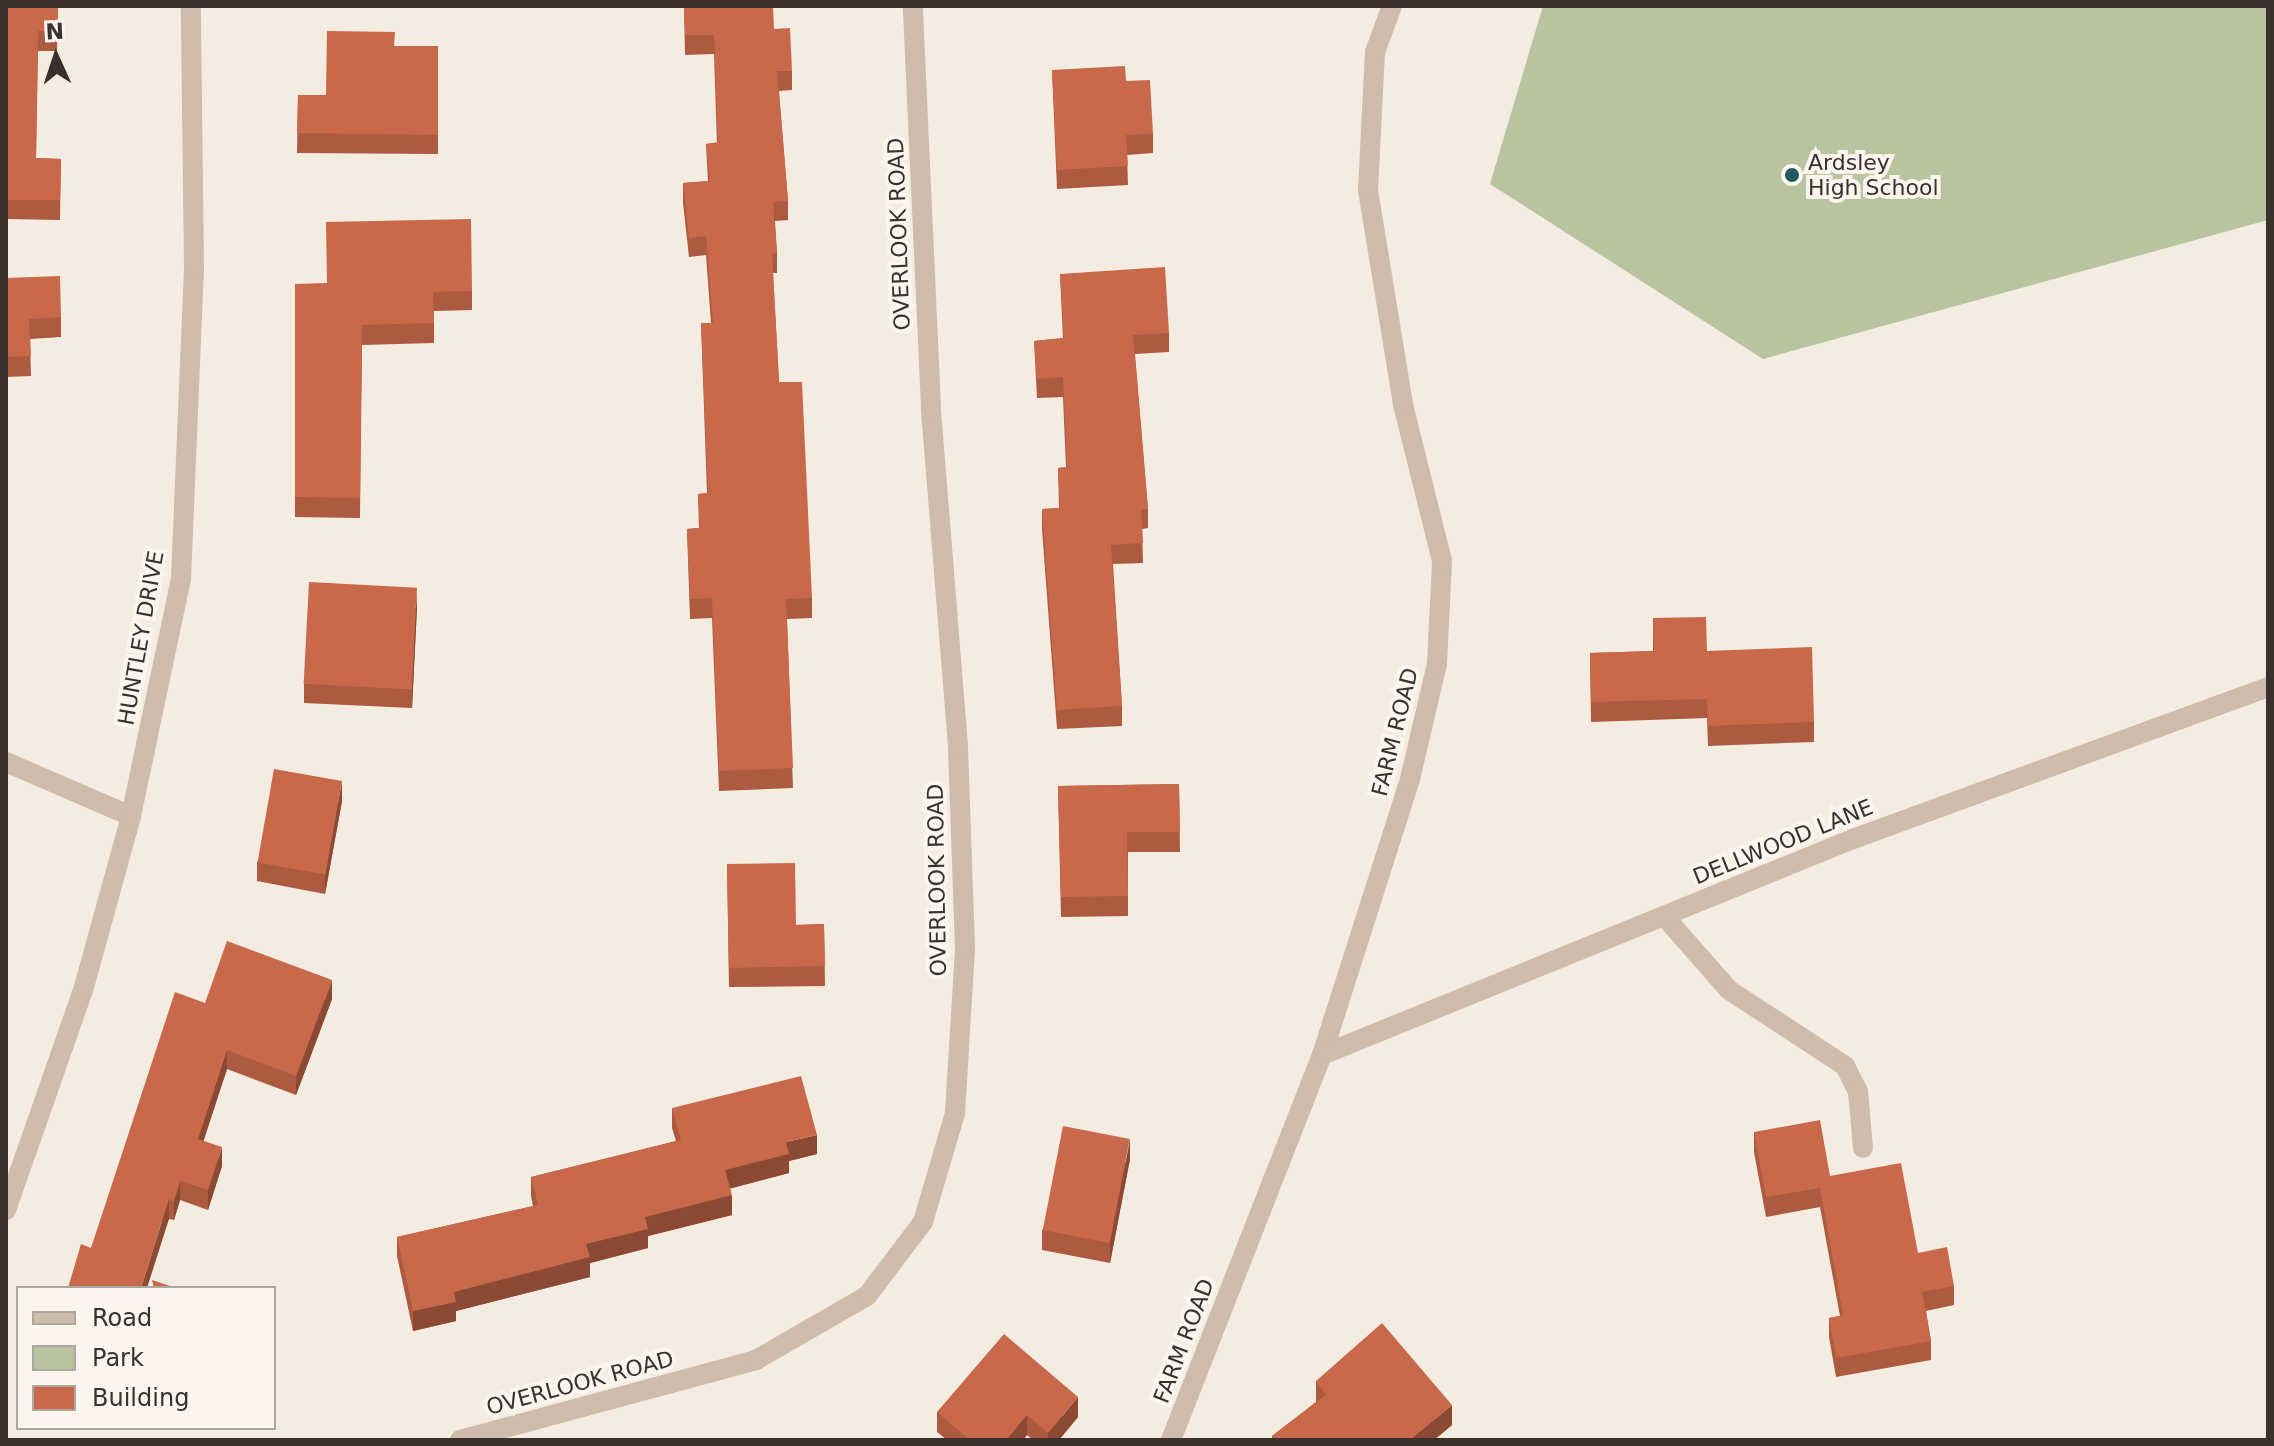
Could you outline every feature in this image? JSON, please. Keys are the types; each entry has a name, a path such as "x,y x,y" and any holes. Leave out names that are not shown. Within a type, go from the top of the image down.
{"street":[{"name":"HUNTLEY DRIVE","path":"6,1210 84,987 131,816 181,578 194,268 191,6"},
{"name":"OVERLOOK ROAD","path":"460,1440 756,1360 867,1296 923,1222 955,1113 965,948 958,746 931,407 913,6"},
{"name":"FARM ROAD","path":"1171,1440 1322,1055 1410,779 1437,664 1442,561 1403,404 1368,190 1375,52 1392,6"},
{"name":"DELLWOOD LANE","path":"1322,1055 1853,839 2268,687"},
{"path":"6,762 131,816"},
{"path":"1664,916 1729,990 1845,1066 1858,1091 1863,1148"}],"green space":[{"path":"1543,6 2268,6 2268,220 1763,359 1490,184"}],"building":[{"path":"6,6 58,6 57,32 38,31 36,158 61,159 60,200 6,200"},
{"path":"684,6 773,6 774,29 790,28 792,71 777,71 788,201 773,202 777,253 772,254 779,382 802,382 812,598 786,599 793,768 719,771 712,598 690,599 687,529 700,528 698,494 708,493 701,323 713,323 706,236 689,238 683,183 710,181 706,144 718,142 714,35 685,35"},
{"path":"327,31 395,32 394,46 438,46 438,135 297,133 298,95 326,95"},
{"path":"1125,66 1126,81 1150,80 1153,134 1126,135 1128,166 1057,170 1052,70"},
{"path":"471,219 472,291 433,292 434,323 362,325 360,498 295,497 295,284 327,283 326,222"},
{"path":"1165,267 1169,333 1133,335 1148,509 1141,509 1143,543 1111,545 1122,706 1057,710 1042,509 1060,508 1058,468 1067,467 1063,377 1037,379 1034,341 1064,338 1060,274"},
{"path":"60,276 61,317 29,319 31,356 6,357 6,278"},
{"path":"309,582 417,588 412,690 304,684"},
{"path":"1706,617 1707,651 1812,647 1814,722 1708,726 1707,699 1591,702 1590,653 1654,651 1653,618"},
{"path":"274,769 342,781 325,875 258,863"},
{"path":"1179,784 1180,832 1127,832 1128,896 1061,897 1058,786"},
{"path":"795,863 796,925 824,924 825,966 729,968 727,864"},
{"path":"227,941 332,980 296,1076 227,1050 198,1139 222,1147 208,1190 180,1181 174,1201 169,1199 142,1286 69,1286 81,1244 91,1248 175,992 205,1003"},
{"path":"801,1076 817,1135 786,1142 789,1154 725,1170 732,1195 645,1217 648,1229 586,1244 590,1257 454,1292 456,1302 413,1311 397,1237 538,1205 531,1177 681,1140 672,1108"},
{"path":"1820,1120 1830,1176 1901,1163 1918,1253 1947,1247 1954,1286 1922,1292 1931,1341 1836,1358 1829,1318 1843,1315 1820,1188 1766,1197 1754,1132"},
{"path":"1063,1126 1130,1139 1110,1243 1043,1230"},
{"path":"152,1280 170,1286 154,1286"},
{"path":"1382,1323 1452,1405 1410,1440 1276,1440 1272,1436 1326,1395 1316,1381"},
{"path":"1004,1334 1078,1397 1048,1433 1027,1415 1006,1440 970,1440 937,1412"}],"place":[{"name":"Ardsley High School","path":"1792,175"}]}
